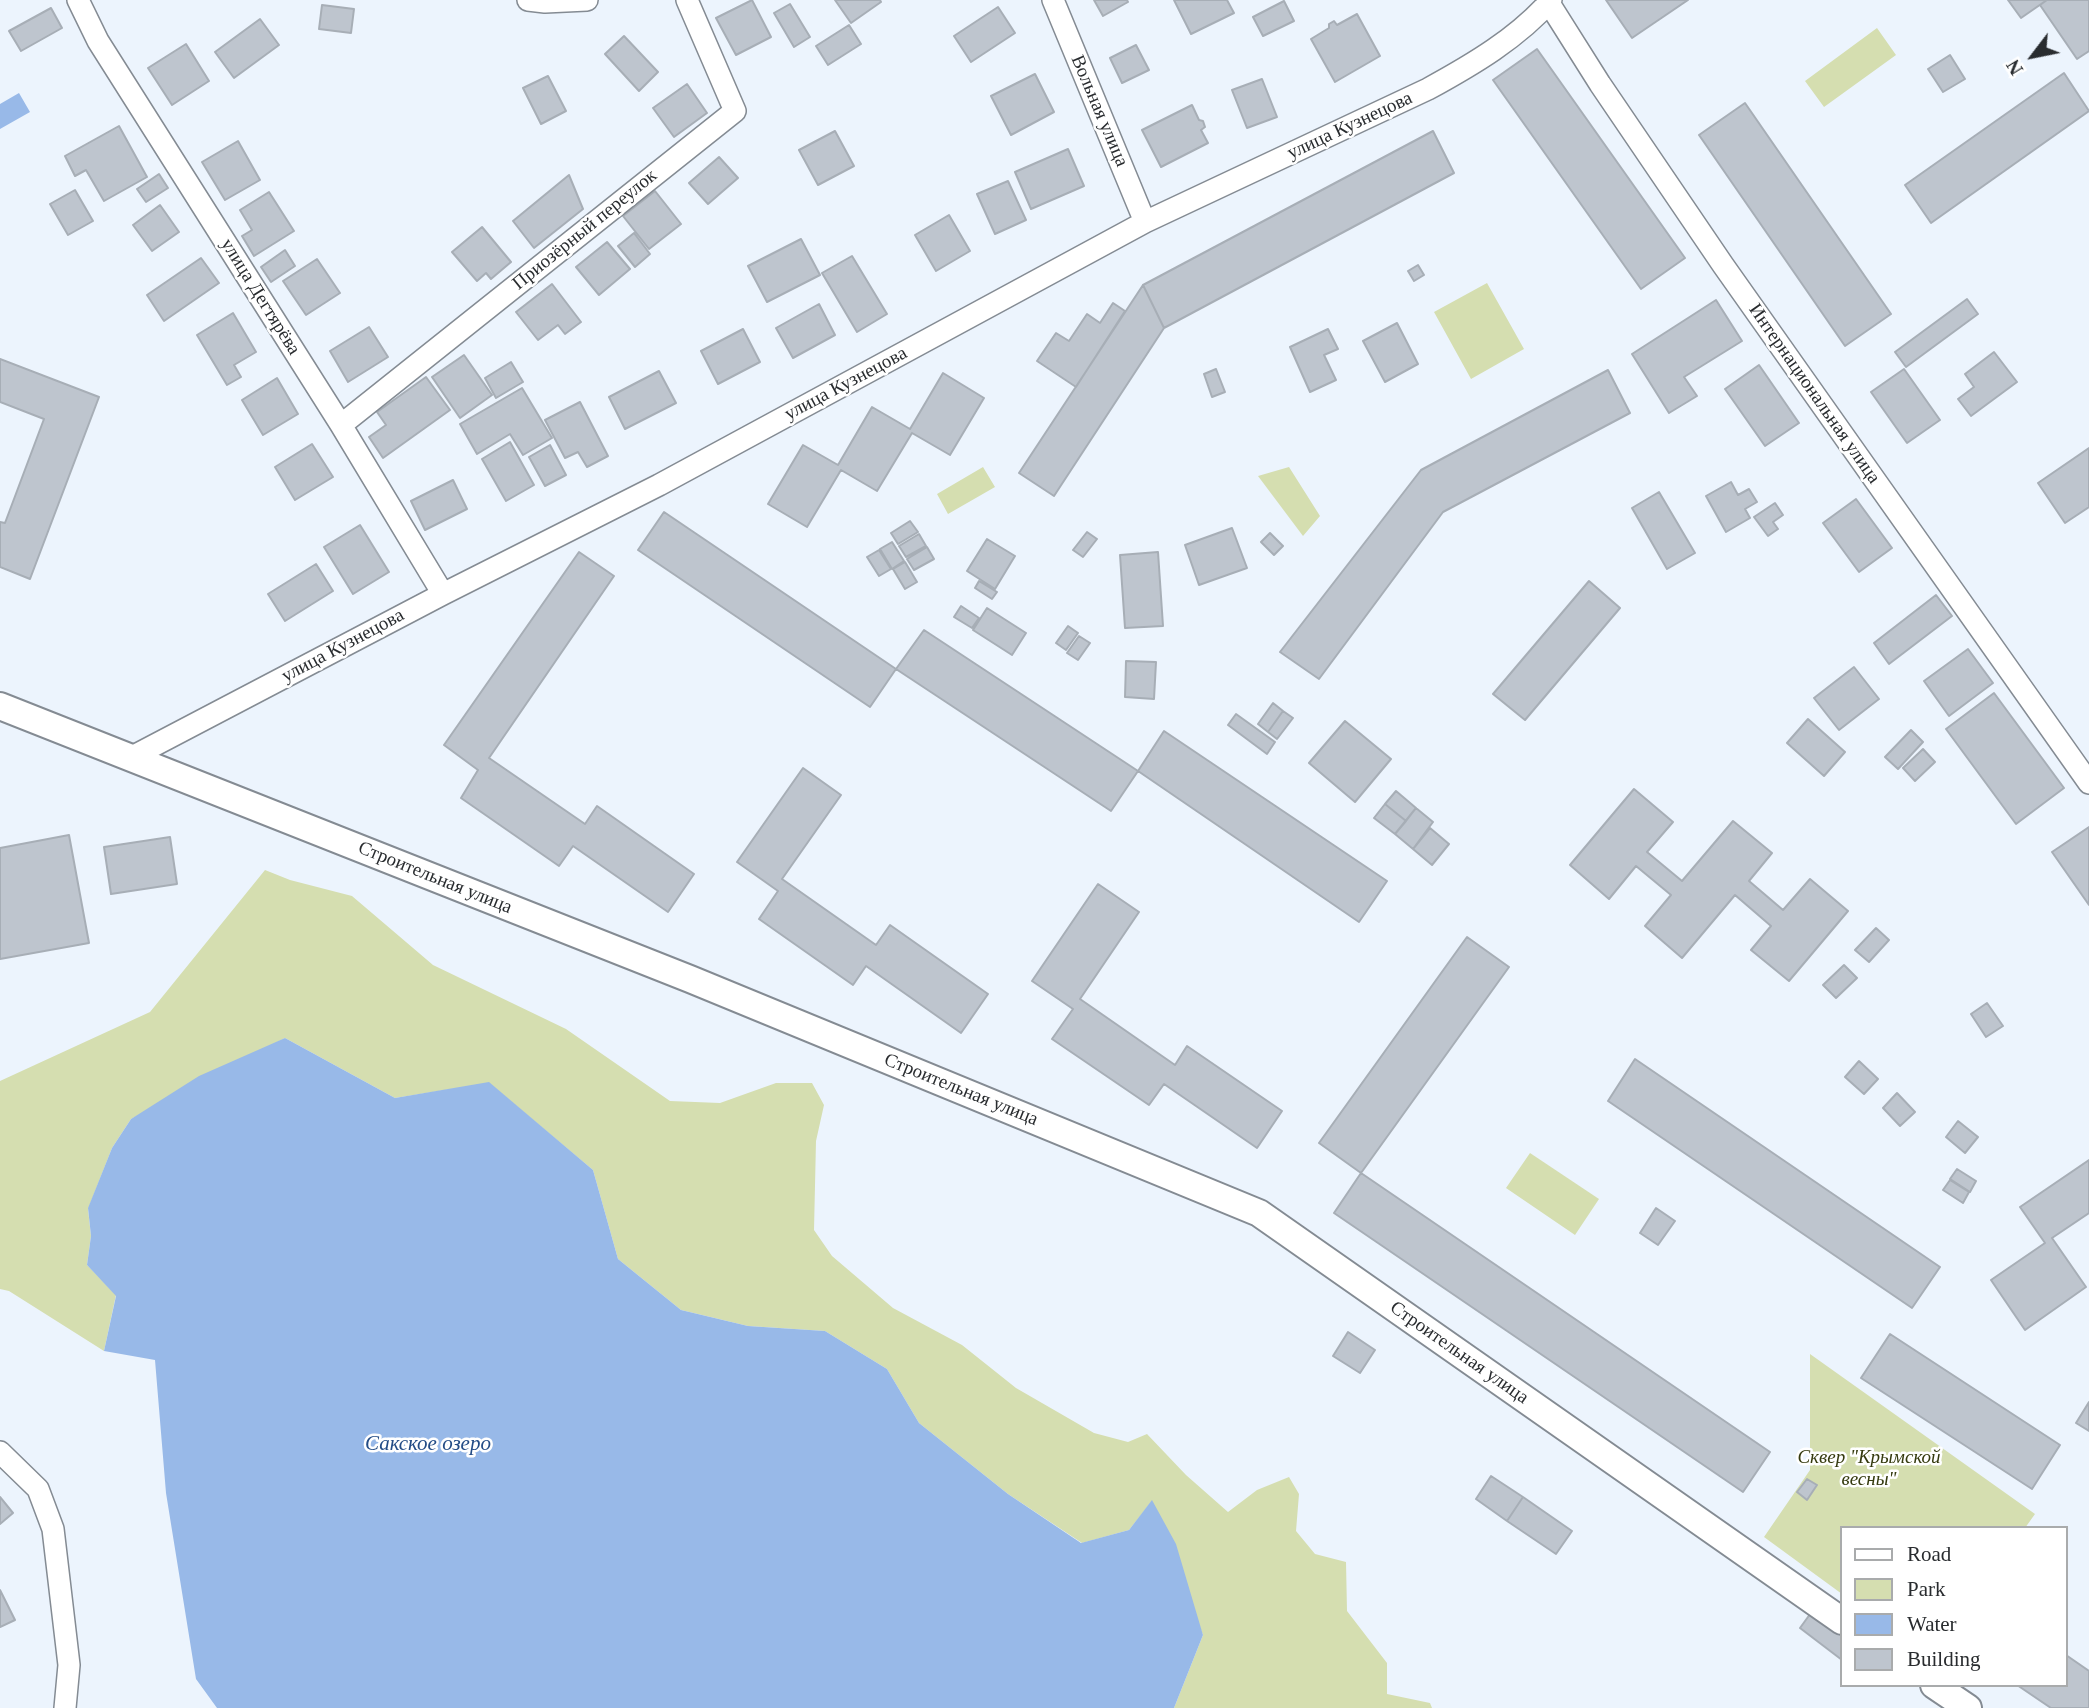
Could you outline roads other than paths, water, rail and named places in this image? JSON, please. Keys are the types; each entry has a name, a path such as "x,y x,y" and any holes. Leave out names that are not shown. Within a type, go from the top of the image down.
{"street":[{"name":"улица Дегтярёва","path":"78,0 98,41 341,425 443,594"},
{"path":"528,0 587,0"},
{"name":"Приозёрный переулок","path":"341,425 735,111 687,0"},
{"name":"Вольная улица","path":"1053,0 1145,222"},
{"name":"улица Кузнецова","path":"132,757 443,594 659,485 1145,222 1428,89 1470,66 1511,36 1549,1"},
{"name":"Интернациональная улица","path":"1549,1 1592,72 1723,265 2089,783"},
{"name":"Строительная улица","path":"0,706 690,979 1259,1213 1840,1620"},
{"path":"0,1452 38,1489 53,1529 69,1665 65,1708"},
{"path":"1937,1687 1969,1708"}],"water":[{"path":"19,93 30,112 0,129 0,104"},
{"name":"Сакское озеро","path":"285,1038 395,1098 489,1082 593,1170 618,1259 681,1310 748,1326 825,1331 887,1369 919,1423 1008,1494 1081,1543 1129,1530 1152,1500 1176,1544 1203,1635 1174,1708 217,1708 196,1679 166,1493 155,1360 104,1351 116,1296 87,1265 91,1236 88,1208 112,1148 131,1119 199,1076"}],"park label":[{"name":"Сквер \"Крымской весны\"","path":"1869,1469"}]}
